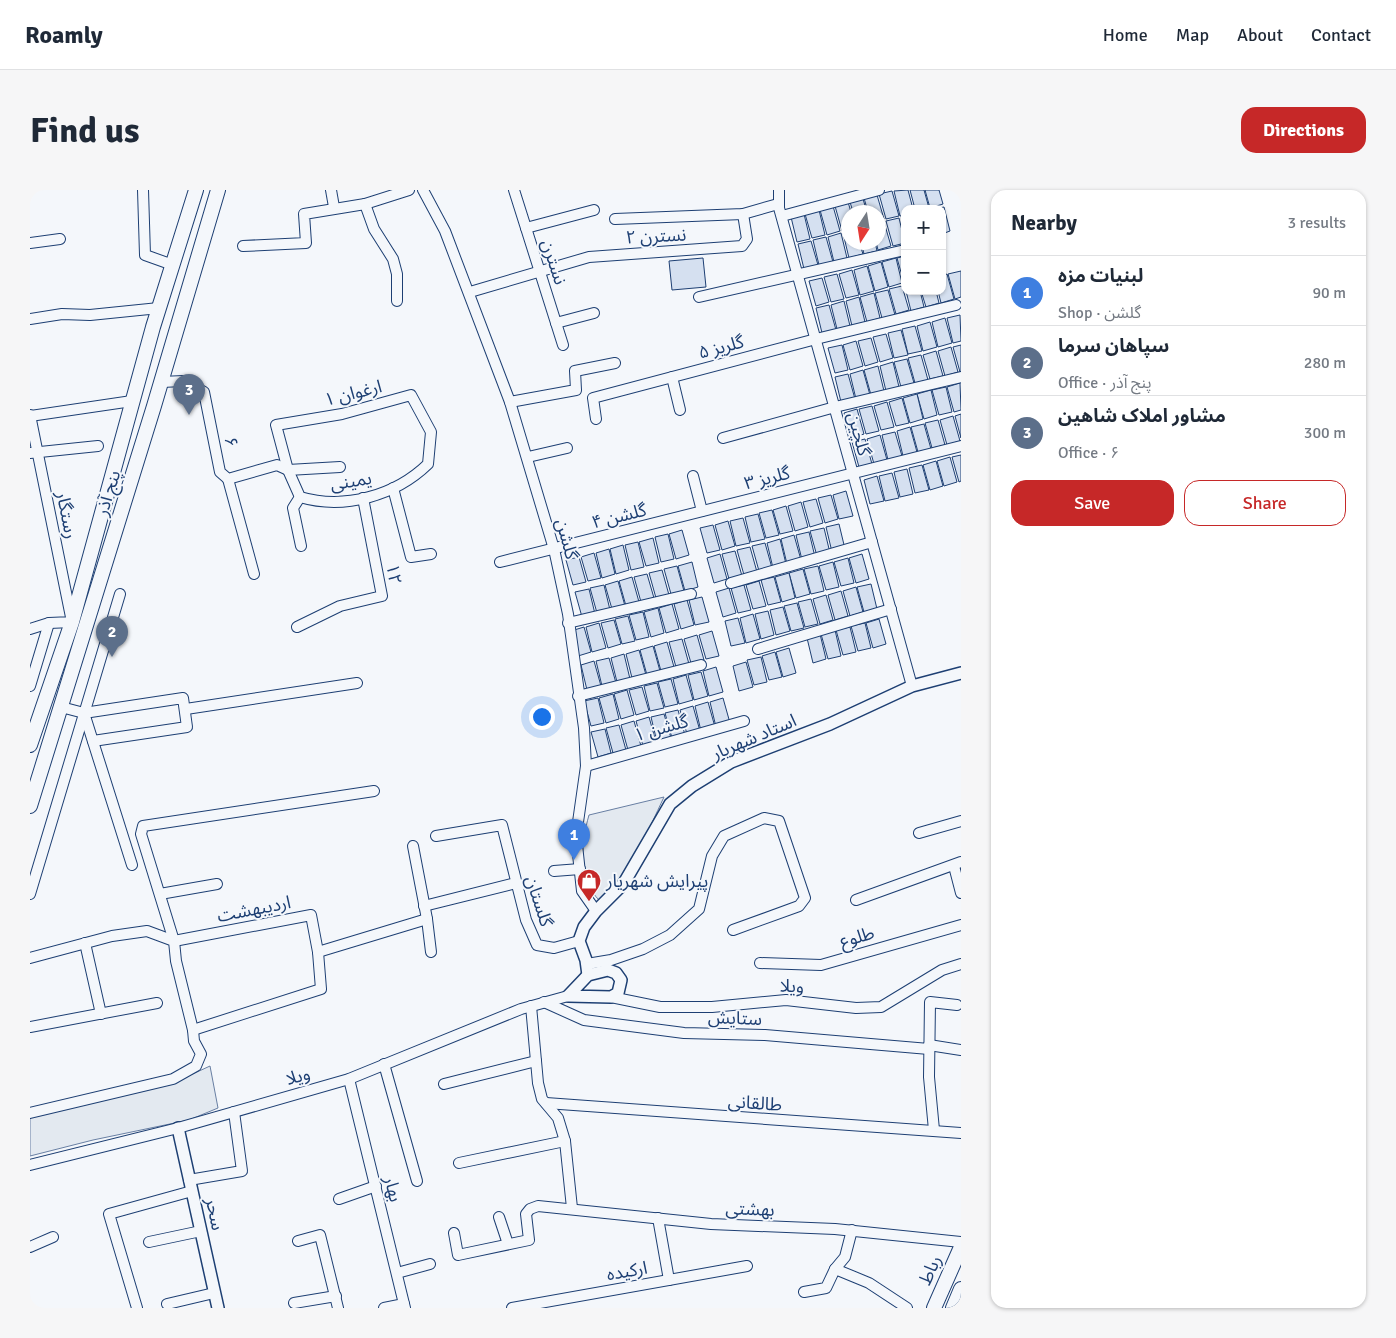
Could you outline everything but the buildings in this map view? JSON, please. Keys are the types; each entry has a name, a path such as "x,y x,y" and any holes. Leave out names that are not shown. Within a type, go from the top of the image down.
{"main road":[{"name":"پنج آذر","path":"30,745 72,622 132,401 196,190"},
{"name":"پنج آذر","path":"30,806 161,382 218,190"},
{"path":"48,689 65,694"},
{"path":"37,723 54,729"},
{"name":"رباط","path":"934,1308 961,1247"}],"street":[{"path":"143,190 146,254 173,265"},
{"path":"331,190 334,207"},
{"path":"243,246 306,243 304,214 334,207 365,204 409,190"},
{"name":"گلشن","path":"423,190 445,231 470,292 528,457 554,549 568,623 584,728 586,766 576,836 582,891 596,912"},
{"name":"نسترن","path":"514,190 563,345"},
{"name":"گلچین","path":"779,190 778,204 912,686"},
{"path":"782,216 879,190"},
{"path":"365,204 374,229 393,258 397,274 397,301"},
{"path":"615,219 742,214 778,204"},
{"path":"526,228 594,210"},
{"name":"نسترن ۲","path":"540,273 589,257 742,246 747,239 742,214"},
{"path":"30,244 60,238"},
{"path":"699,297 798,276 901,251"},
{"path":"470,292 540,273"},
{"name":"گلریز ۵","path":"596,419 593,398 816,339 956,305"},
{"path":"30,319 62,314 90,315 159,308"},
{"path":"556,323 594,313"},
{"path":"510,402 576,390 575,371 615,363"},
{"path":"672,377 680,410"},
{"path":"723,438 835,406 961,377"},
{"name":"۶","path":"161,382 184,381 204,392 220,472 228,479"},
{"name":"ارغوان ۱","path":"288,470 276,425 342,414 411,395 432,432 428,464"},
{"path":"30,415 132,401"},
{"name":"رستگار","path":"30,415 34,453 72,622"},
{"path":"34,453 98,446"},
{"name":"گلریز ۳","path":"688,515 961,446"},
{"path":"528,457 567,448"},
{"name":"یمینی","path":"300,497 335,504 363,498 393,488 419,473 428,464"},
{"path":"254,574 228,479 277,465 288,470 340,467"},
{"path":"288,470 300,497 292,508 301,546"},
{"path":"693,476 702,511"},
{"path":"393,488 411,556 431,554"},
{"name":"۱۲","path":"296,627 340,606 382,596 363,498"},
{"name":"گلشن ۴","path":"500,562 688,515"},
{"path":"731,583 872,542"},
{"path":"30,894 120,594"},
{"path":"568,623 691,594"},
{"path":"758,649 891,609"},
{"path":"30,629 49,623 72,622"},
{"path":"30,686 49,623"},
{"path":"578,696 701,665"},
{"name":"استاد شهریار","path":"579,942 584,927 624,883 670,804 692,786 731,762 830,724 912,686 961,673"},
{"path":"186,709 357,683"},
{"path":"61,707 84,713 184,698 188,727 94,741"},
{"path":"84,713 132,865"},
{"name":"گلشن ۱","path":"586,766 744,721"},
{"path":"30,1113 173,1079 196,1066 201,1054 194,1042 194,1030 176,961 174,941 141,834 143,826 374,791"},
{"path":"568,996 588,970 643,949 670,934 699,909 712,856 724,836 764,818 779,821 805,898 799,906 733,930"},
{"path":"919,833 961,821"},
{"name":"گلستان","path":"436,836 502,825 526,920 537,945 554,948 579,942"},
{"path":"413,846 428,919 431,952"},
{"path":"856,900 957,864 961,893"},
{"path":"554,871 580,870"},
{"path":"424,906 516,883"},
{"path":"160,894 217,884"},
{"name":"اردیبهشت","path":"30,958 112,936 147,932 174,941 311,915 318,952 321,989 194,1030"},
{"path":"318,952 428,919"},
{"name":"طلوع","path":"760,963 821,965 961,925"},
{"path":"579,942 588,970"},
{"path":"85,943 101,1014"},
{"name":"ویلا","path":"611,998 660,1007 712,1006 786,1000 856,1008 881,1007 942,970 961,964"},
{"path":"568,996 611,998 618,993 621,980 616,973 608,970 588,970"},
{"name":"ویلا","path":"30,1165 178,1128 349,1079 531,1006 568,996"},
{"name":"ستایش","path":"544,1002 584,1020 684,1033 765,1035 961,1050"},
{"path":"934,1130 929,1047 930,1002 957,1004"},
{"path":"30,1027 157,1003"},
{"path":"531,1006 542,1099 558,1118 565,1141 572,1208"},
{"path":"444,1084 536,1061"},
{"path":"384,1064 417,1181"},
{"name":"بهار","path":"349,1079 405,1306"},
{"name":"طالقانی","path":"546,1103 961,1133"},
{"path":"138,1308 109,1214 242,1171 234,1112"},
{"name":"سحر","path":"178,1128 218,1308"},
{"path":"459,1163 565,1141"},
{"path":"339,1199 376,1186"},
{"name":"بهشتی","path":"508,1244 529,1240 526,1214 530,1209 538,1206 572,1208 711,1224 852,1230 961,1242"},
{"path":"454,1233 458,1254 508,1244 500,1217"},
{"path":"658,1218 669,1280"},
{"path":"804,1292 826,1288 835,1269 845,1257 852,1230"},
{"path":"149,1242 201,1231"},
{"path":"298,1241 320,1235 338,1308"},
{"path":"30,1247 53,1237"},
{"path":"397,1273 430,1264"},
{"name":"ارکیده","path":"512,1308 747,1266"},
{"path":"835,1269 869,1283 906,1308"},
{"path":"167,1304 214,1293"},
{"path":"294,1303 336,1296"},
{"path":"384,1308 405,1306"}],"shaded area":[{"path":"664,797 629,866 600,901 587,882 584,872 584,837 589,815"},
{"path":"210,1066 218,1108 189,1120 93,1140 30,1156 30,1114 171,1084"}],"place":[{"name":"مشاور املاک شاهین","path":"189,415"},
{"name":"سپاهان سرما","path":"112,657"},
{"name":"لبنیات مزه","path":"574,860"},
{"name":"پیرایش شهریار","path":"589,902"}]}
